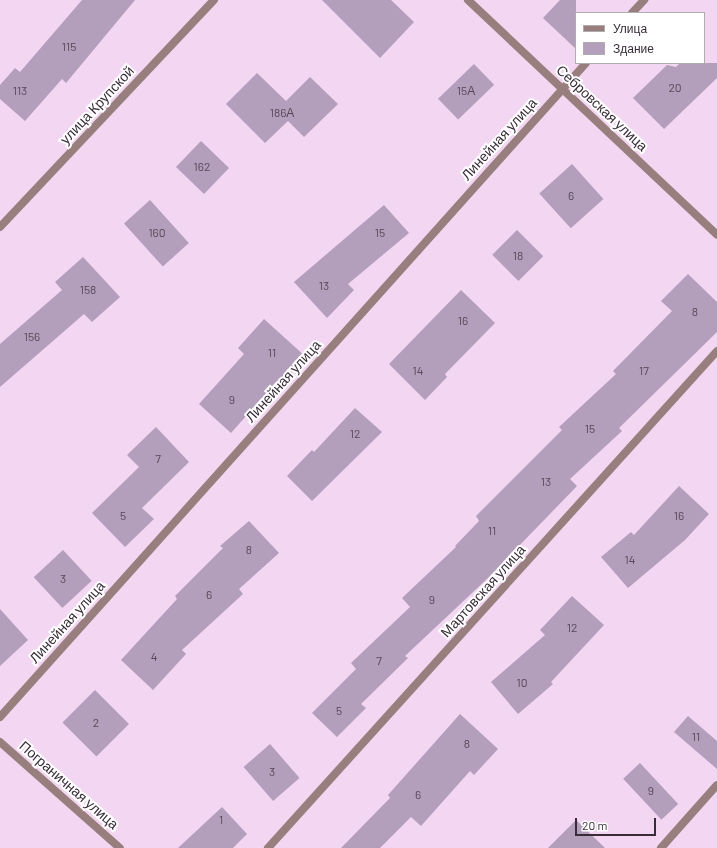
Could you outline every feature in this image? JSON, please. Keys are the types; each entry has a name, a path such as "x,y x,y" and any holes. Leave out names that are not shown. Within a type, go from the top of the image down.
{"street":[{"name":"улица Крупской","path":"0,227 214,0"},
{"name":"Себровская улица","path":"468,0 717,236"},
{"path":"633,12 644,0"},
{"name":"Линейная улица","path":"0,717 585,64"},
{"name":"Мартовская улица","path":"268,848 717,351"},
{"name":"Пограничная улица","path":"0,742 120,848"},
{"path":"661,848 717,785"}],"building":[{"path":"82,0 135,0 66,83 62,79 25,121 0,99 0,85 15,68 20,72"},
{"path":"322,0 391,0 414,22 380,58"},
{"path":"560,0 576,0 575,48 543,18"},
{"path":"717,63 717,78 664,129 633,98 667,65 676,67 679,64"},
{"path":"474,64 494,85 458,120 438,99"},
{"path":"257,73 286,101 310,77 338,104 304,137 288,121 265,143 226,104"},
{"path":"201,141 229,168 204,194 176,167"},
{"path":"572,164 603,199 571,228 539,193"},
{"path":"150,200 189,243 163,267 124,223"},
{"path":"384,205 409,233 348,284 354,290 327,318 294,282"},
{"path":"517,230 543,256 518,281 492,255"},
{"path":"83,257 120,297 92,322 84,314 0,387 0,344 62,290 55,282"},
{"path":"688,274 717,302 717,332 619,428 622,431 570,479 577,486 488,578 405,656 408,658 361,704 366,708 337,737 312,713 356,669 351,663 410,607 402,598 456,547 455,546 479,521 476,516 562,430 559,427 616,374 613,371 672,311 661,301"},
{"path":"461,290 495,323 445,374 447,377 425,400 389,364"},
{"path":"264,319 306,357 280,386 276,382 231,433 199,404 244,354 238,348"},
{"path":"355,408 382,432 312,501 287,476 312,450 314,452"},
{"path":"156,427 189,462 142,508 154,519 125,547 92,513 139,467 127,455"},
{"path":"679,486 709,514 685,540 628,588 601,557 631,532 634,535"},
{"path":"249,521 279,553 239,589 243,594 182,650 186,654 153,690 121,660 177,599 175,596 223,548 220,546"},
{"path":"63,550 92,581 62,608 34,577"},
{"path":"572,596 604,625 551,682 553,684 518,714 491,682 545,635 540,630"},
{"path":"0,609 28,640 0,666"},
{"path":"95,690 129,724 96,756 62,723"},
{"path":"460,714 498,749 474,775 470,771 421,826 411,817 380,848 341,848 390,798 388,795"},
{"path":"688,716 717,741 717,769 674,732"},
{"path":"270,744 300,778 273,801 244,767"},
{"path":"640,763 678,804 661,820 623,779"},
{"path":"222,807 247,834 233,848 178,848"},
{"path":"576,820 605,848 548,848"}]}
